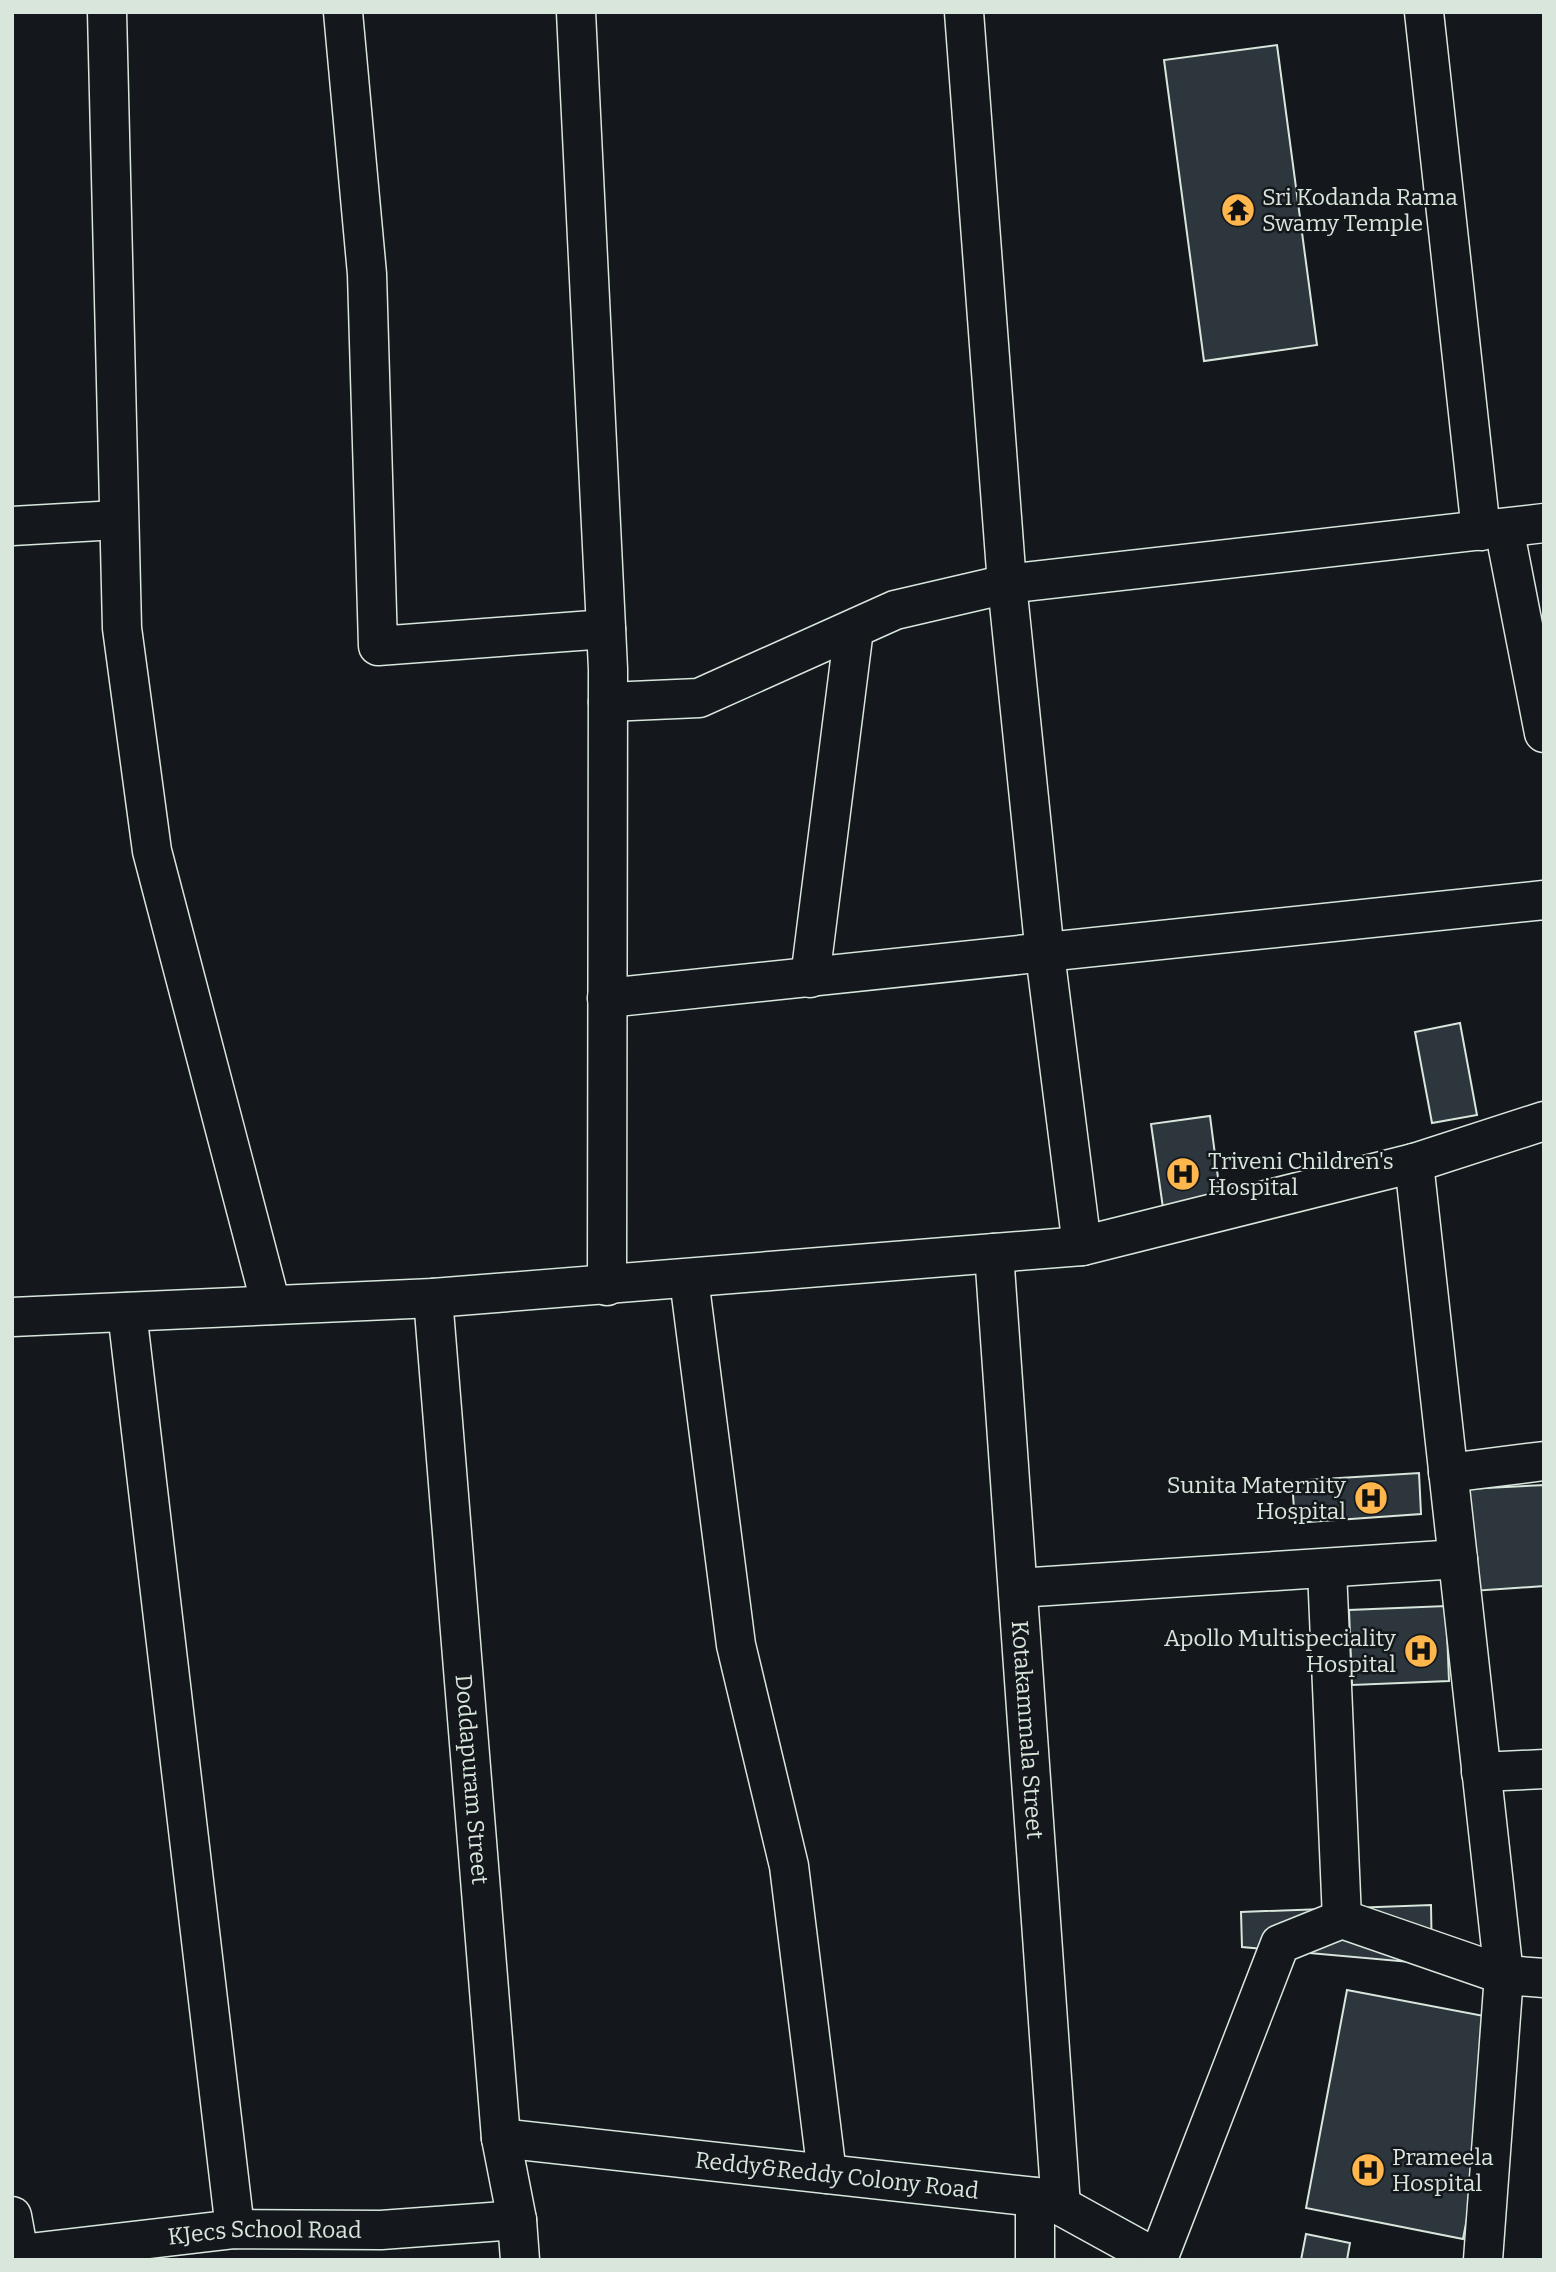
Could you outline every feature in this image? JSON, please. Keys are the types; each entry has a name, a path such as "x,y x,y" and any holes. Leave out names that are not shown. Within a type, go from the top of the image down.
{"street":[{"path":"107,12 117,520 122,628 152,851 271,1305"},
{"path":"343,12 367,274 378,646 606,629"},
{"path":"576,12 608,702 607,1286"},
{"path":"964,12 1007,584 1045,954 1082,1246"},
{"path":"1424,12 1493,530 1544,733"},
{"path":"12,526 117,520"},
{"path":"608,702 699,698 895,610 1007,584 1544,523"},
{"path":"810,978 854,629"},
{"path":"607,998 1544,900"},
{"path":"12,1317 433,1298 1082,1246 1414,1163 1544,1121"},
{"path":"1414,1163 1504,1975 1483,2260"},
{"name":"Kotakammala Street","path":"994,1253 1018,1588 1048,2202 1035,2260"},
{"path":"689,1279 736,1645 789,1866 827,2175"},
{"name":"Doddapuram Street","path":"433,1298 501,2138 517,2220 520,2260"},
{"path":"127,1312 222,2240"},
{"path":"1448,1474 1544,1461"},
{"path":"1018,1588 1327,1570 1458,1559"},
{"path":"1327,1570 1342,1919"},
{"path":"1481,1772 1544,1769"},
{"path":"1158,2260 1280,1944 1342,1919 1504,1975 1544,1979"},
{"name":"Reddy&Reddy Colony Road","path":"501,2138 1048,2202 1158,2260"},
{"path":"12,2217 15,2255"},
{"name":"KJecs School Road","path":"15,2255 222,2240 382,2245 517,2220"}],"building":[{"path":"1277,45 1317,345 1204,361 1164,60"},
{"path":"1460,1023 1477,1115 1432,1123 1415,1032"},
{"path":"1210,1116 1221,1201 1163,1208 1151,1124"},
{"path":"1419,1473 1421,1514 1295,1523 1292,1481"},
{"path":"1544,1485 1544,1586 1472,1591 1466,1489"},
{"path":"1446,1606 1449,1681 1352,1685 1349,1610"},
{"path":"1431,1905 1432,1964 1242,1947 1241,1912"},
{"path":"1347,1990 1505,2020 1463,2239 1306,2208"},
{"path":"1306,2234 1350,2243 1347,2260 1301,2260"}],"place":[{"name":"Sri Kodanda Rama Swamy Temple","path":"1238,210"},
{"name":"Triveni Children's Hospital","path":"1183,1174"},
{"name":"Sunita Maternity Hospital","path":"1371,1498"},
{"name":"Apollo Multispeciality Hospital","path":"1421,1651"},
{"name":"Prameela Hospital","path":"1368,2170"}]}
